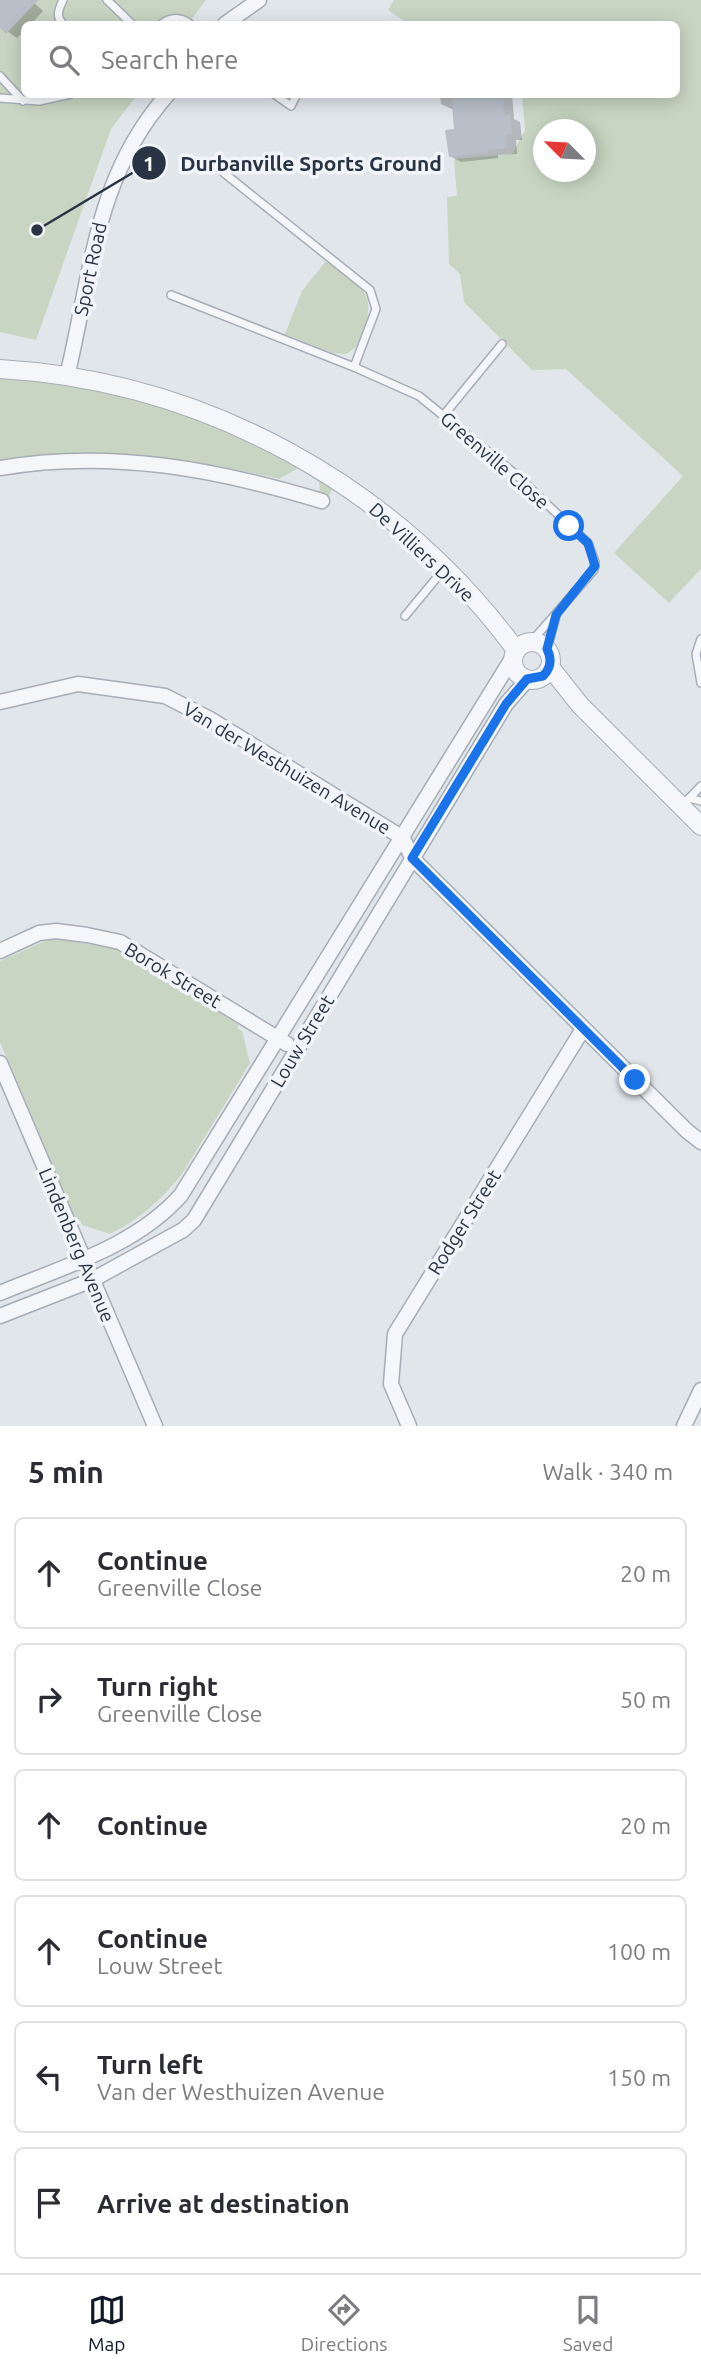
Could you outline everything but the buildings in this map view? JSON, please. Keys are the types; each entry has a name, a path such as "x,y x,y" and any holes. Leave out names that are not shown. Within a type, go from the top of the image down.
{"street":[{"path":"229,21 257,1"},
{"path":"244,21 257,1"},
{"name":"Sport Road","path":"67,376 96,234 111,189 132,145 166,98"},
{"name":"De Villiers Drive","path":"0,369 67,376 164,398 216,416 299,456 357,494 414,540 531,658 685,802 701,826"},
{"path":"0,468 75,460 160,464 249,480 322,501"},
{"name":"Louw Street","path":"0,1293 83,1259 149,1225 181,1195 402,838 531,658"},
{"name":"Louw Street","path":"0,1316 92,1280 191,1223 506,704 531,658"},
{"name":"Van der Westhuizen Avenue","path":"0,702 78,684 165,696 210,719 402,838 412,858 583,1029 701,1142"},
{"name":"Borok Street","path":"0,951 40,933 57,931 87,934 120,942 296,1050"},
{"name":"Rodger Street","path":"409,1426 391,1384 395,1334 583,1029"},
{"name":"Lindenberg Avenue","path":"0,1063 155,1426"},
{"path":"684,1426 701,1390"}],"lane":[{"path":"61,21 58,12 63,0"},
{"path":"107,0 129,21"},
{"path":"0,76 23,101"},
{"path":"0,98 23,101 57,98"},
{"path":"280,98 291,106 295,98"},
{"path":"224,173 370,290 376,309 354,367"},
{"name":"Greenville Close","path":"171,295 410,390 513,473 588,543 595,562 594,569 556,615 531,658"},
{"path":"443,416 502,344"},
{"path":"405,616 444,569"},
{"name":"Greenville Close","path":"531,658 556,615"},
{"path":"701,639 697,645 696,660 701,683"},
{"path":"685,802 701,786"},
{"path":"685,802 701,801"}],"green space":[{"path":"0,0 206,0 190,21 21,21 21,98 135,98 111,129 36,340 0,332"},
{"path":"394,0 701,0 701,569 669,603 614,553 683,476 566,369 532,370 464,302 460,274 449,264 447,197 457,196 454,159 512,154 525,130 522,98 680,98 680,21 404,21 388,10"},
{"path":"326,261 356,283 366,297 368,306 363,332 357,345 346,354 333,353 285,334 302,291"},
{"path":"0,378 67,383 170,407 203,418 264,445 334,486 328,497 320,493 319,482 298,468 279,479 175,459 140,456 70,454 0,462"},
{"path":"52,938 116,949 239,1025 237,1028 242,1031 250,1063 182,1174 149,1208 110,1234 82,1225 80,1220 76,1221 0,1042 0,961"}],"place":[{"name":"Durbanville Sports Ground","path":"37,230"}],"route":[{"path":"569,526 588,543 595,566 556,615 547,649 550,667 543,676 527,679 506,704 412,858 635,1080"}]}
